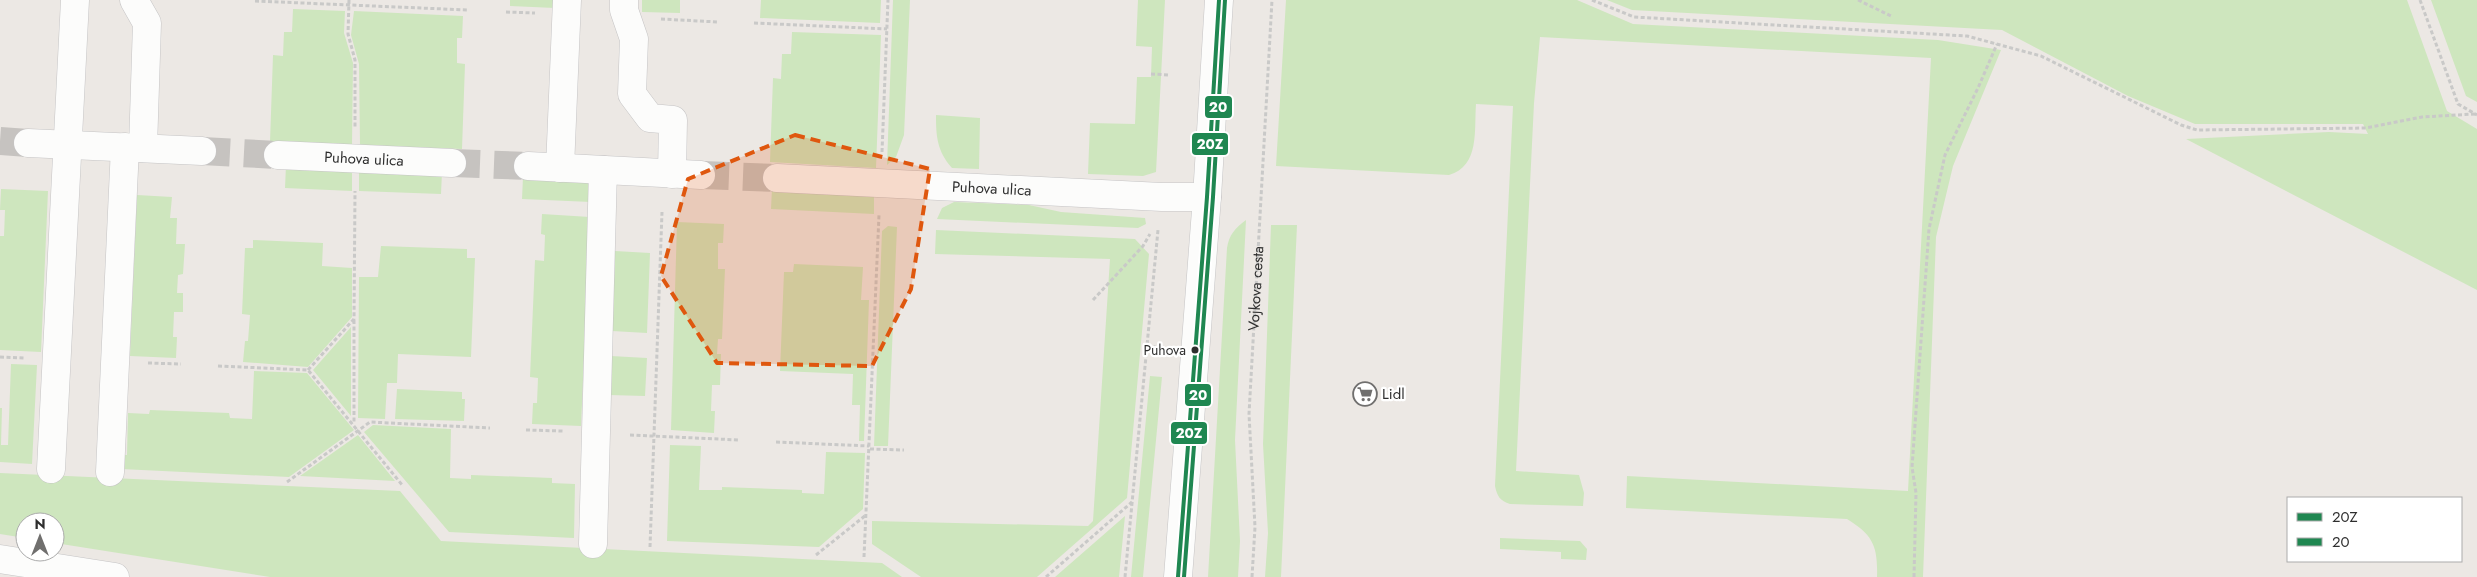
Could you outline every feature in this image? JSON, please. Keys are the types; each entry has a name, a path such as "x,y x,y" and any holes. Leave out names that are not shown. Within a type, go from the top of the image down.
{"street":[{"path":"51,469 75,0"},
{"path":"110,472 134,148 148,23 134,0"},
{"path":"560,168 567,0"},
{"path":"624,0 624,10 634,39 632,94 650,118 673,120 672,174"},
{"path":"1178,577 1207,197 1218,2"},
{"path":"28,143 202,151"},
{"name":"Puhova ulica","path":"278,155 355,157 452,163"},
{"path":"528,166 701,175"},
{"path":"593,544 603,170"},
{"name":"Puhova ulica","path":"777,178 1162,197 1207,197"},
{"path":"0,559 115,577"}],"path":[{"path":"349,0 348,34 355,60 354,424"},
{"path":"864,557 888,0"},
{"name":"Vojkova cesta","path":"1252,577 1255,528 1249,414 1272,0"},
{"path":"1592,0 1634,17 1957,36 1997,44 2040,56 2181,125 2197,130 2366,128 2422,117 2476,115"},
{"path":"1858,0 1891,16"},
{"path":"2420,0 2458,104 2476,115"},
{"path":"255,1 468,10"},
{"path":"754,23 887,29"},
{"path":"1914,577 1916,494 1912,467 1929,229 1945,155 1997,44"},
{"path":"1151,74 1169,75"},
{"path":"1125,577 1162,197"},
{"path":"650,547 662,212"},
{"path":"1093,300 1143,246 1150,234"},
{"path":"308,370 354,319"},
{"path":"1147,346 1165,348"},
{"path":"218,366 308,370 403,486"},
{"path":"287,482 370,422 490,428"},
{"path":"526,430 739,440"},
{"path":"776,442 904,450"},
{"path":"1046,577 1132,502"},
{"path":"816,555 866,515"}],"highlighted area":[{"path":"795,135 930,169 911,289 872,366 717,363 661,276 688,179"}],"green space":[{"path":"510,0 555,0 555,8 510,6"},
{"path":"642,0 680,0 680,13 642,12"},
{"path":"761,0 881,0 880,23 760,18"},
{"path":"893,0 910,0 904,135 896,157 887,165"},
{"path":"1138,0 1165,0 1156,172 1143,176 1088,174 1090,123 1135,124 1137,77 1151,77 1152,47 1136,46"},
{"path":"1286,0 1577,0 1633,24 1938,40 2001,50 1953,166 1936,237 1923,577 1877,577 1875,549 1872,542 1863,530 1847,519 1626,508 1627,476 1908,491 1931,58 1540,37 1534,103 1516,471 1579,475 1584,493 1583,506 1510,504 1500,498 1495,486 1513,106 1476,104 1475,136 1471,155 1466,164 1449,175 1276,166"},
{"path":"1607,0 2407,0 2447,111 2477,129 2477,290 2186,139 2329,132 2368,134 2363,124 2195,124 2128,96 2002,30 1632,10"},
{"path":"2431,0 2477,0 2477,102 2466,96"},
{"path":"293,9 345,11 344,33 353,63 352,145 270,142 273,55 283,56 284,32 292,32"},
{"path":"354,11 463,16 462,38 457,38 457,63 465,64 462,149 360,145 359,64 351,35"},
{"path":"792,32 881,35 876,168 770,162 773,78 781,79 782,54 791,54"},
{"path":"936,115 980,118 979,169 952,168 947,162 938,143"},
{"path":"286,165 352,168 352,191 285,188"},
{"path":"359,168 442,172 441,194 359,191"},
{"path":"523,177 592,180 591,202 522,199"},
{"path":"772,188 874,193 874,214 771,209"},
{"path":"1,189 48,191 41,352 0,350 0,236 4,236 5,210 0,210"},
{"path":"137,195 172,197 170,218 177,218 176,244 185,244 183,274 178,275 177,293 183,293 183,312 174,312 173,337 177,337 176,358 130,356"},
{"path":"954,202 1029,205 1061,212 1145,218 1146,224 1138,228 937,219 942,208"},
{"path":"542,214 590,217 581,426 532,424 533,403 537,403 538,378 530,377 535,260 544,261 545,235 541,234"},
{"path":"1246,220 1235,440 1240,541 1238,577 1208,577 1227,248 1233,232"},
{"path":"677,222 724,224 723,243 718,243 718,269 725,269 722,339 718,339 717,354 721,354 720,385 712,385 711,411 715,411 714,433 671,430"},
{"path":"1271,225 1297,225 1281,577 1265,577 1268,533 1263,444"},
{"path":"888,226 897,227 888,446 874,446 882,231"},
{"path":"936,230 1135,239 1149,254 1127,498 1037,577 921,577 872,544 872,521 1088,526 1093,521 1110,259 935,254"},
{"path":"253,240 323,243 322,266 352,268 352,317 308,367 243,362 245,341 248,341 250,315 242,314 245,248 253,248"},
{"path":"381,246 467,249 467,258 475,258 471,357 398,354 397,383 387,383 385,419 358,418 359,277 378,277"},
{"path":"615,251 650,253 647,333 612,331"},
{"path":"794,264 863,267 861,300 869,300 864,441 859,441 860,405 852,405 853,374 780,371 784,272 793,272"},
{"path":"351,327 351,416 313,370"},
{"path":"611,356 647,358 645,396 609,395"},
{"path":"11,364 37,365 32,464 0,462 0,408 2,408 1,445 8,445"},
{"path":"254,371 307,373 354,430 289,477 121,469 122,455 127,455 128,413 149,414 150,410 229,413 230,418 252,419"},
{"path":"1150,376 1162,377 1143,577 1131,577"},
{"path":"397,389 462,392 462,399 465,399 464,421 395,419"},
{"path":"373,425 451,429 450,478 471,479 471,475 552,478 552,483 575,484 574,538 449,532 364,432"},
{"path":"358,435 395,481 300,476"},
{"path":"670,445 701,446 699,490 722,490 722,487 802,490 802,493 824,494 826,452 865,453 863,509 819,547 667,541"},
{"path":"0,473 400,491 441,541 882,563 902,577 270,577 65,545 65,512 15,512 15,536 0,534"},
{"path":"1125,516 1119,577 1055,577"},
{"path":"1500,538 1580,541 1587,549 1586,560 1561,559 1561,552 1500,549"}],"tunnel":[{"path":"0,141 28,143"},
{"path":"202,151 278,155"},
{"path":"452,163 528,166"},
{"path":"701,175 777,178"}],"transit line":[{"name":"20Z","path":"1178,577 1207,197 1219,0"},
{"name":"20","path":"1184,577 1213,197 1225,0"}],"place":[{"name":"Puhova","path":"1195,350"},
{"name":"Lidl","path":"1365,394"}]}
